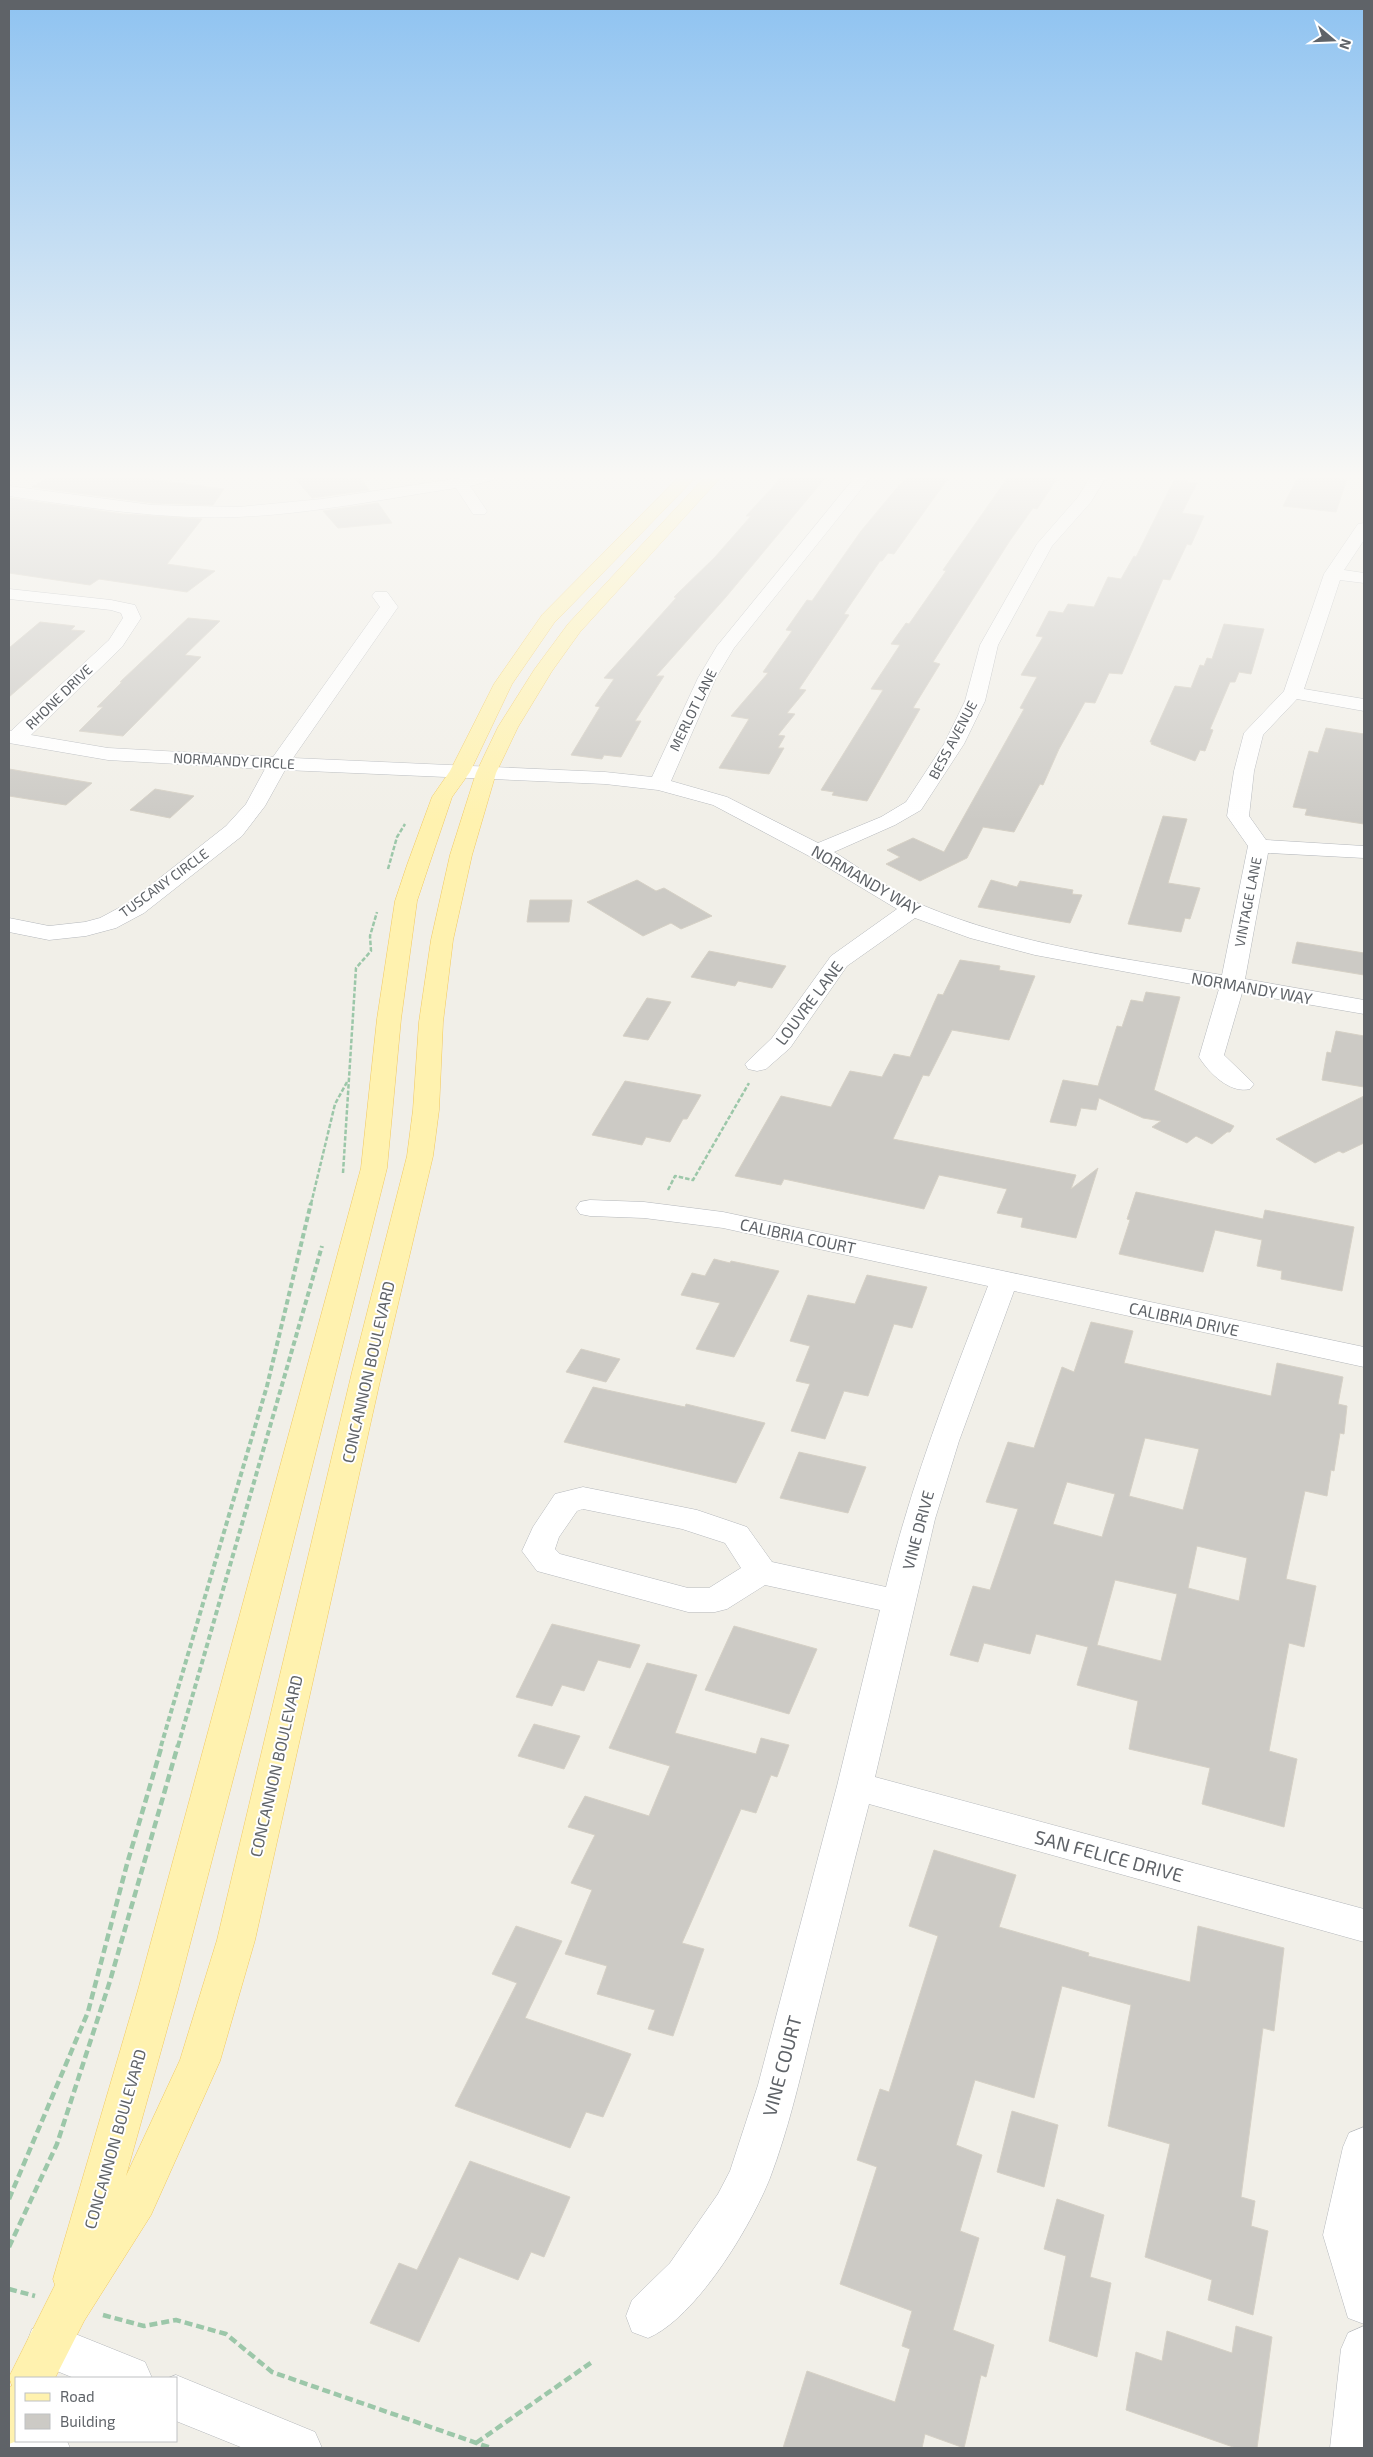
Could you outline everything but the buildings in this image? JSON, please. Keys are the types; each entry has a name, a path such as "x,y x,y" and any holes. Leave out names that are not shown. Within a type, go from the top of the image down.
{"main road":[{"name":"CONCANNON BOULEVARD","path":"40,2362 68,2305 136,2201 200,2060 236,1940 367,1372 420,1156 426,1110 431,1022 442,940 461,855 473,772 503,684 548,619 575,592"},
{"name":"CONCANNON BOULEVARD","path":"68,2305 158,1990 230,1722 374,1168 389,1020 406,901 442,797 473,772 518,710 542,670 574,628 607,592"},
{"path":"9,2422 15,2409"}],"street":[{"name":"MERLOT LANE","path":"659,784 707,678 726,646 770,592"},
{"name":"BESS AVENUE","path":"817,851 888,821 914,806 958,736 975,701 989,645 1019,592"},
{"name":"VINTAGE LANE","path":"1241,1084 1212,1057 1232,985 1260,846 1238,816 1244,772 1254,732 1293,693 1328,592"},
{"name":"RHONE DRIVE","path":"9,594 129,608 132,618 116,643 12,737"},
{"name":"TUSCANY CIRCLE","path":"9,925 49,933 86,929 108,923 136,908 234,831 255,806 279,763 389,607 381,596"},
{"path":"1293,693 1364,705"},
{"name":"NORMANDY CIRCLE","path":"12,737 108,754 473,772"},
{"name":"NORMANDY WAY","path":"473,772 605,778 659,784 720,801 817,851 912,909 978,933 1036,948 1232,985 1364,1007"},
{"path":"1260,846 1364,852"},
{"name":"LOUVRE LANE","path":"753,1073 781,1044 839,961 912,909"},
{"name":"CALIBRIA COURT","path":"590,1208 618,1208 700,1216 1004,1280"},
{"name":"CALIBRIA DRIVE","path":"1004,1280 1364,1357"},
{"name":"VINE DRIVE","path":"855,1786 919,1519 944,1441 1004,1280"},
{"path":"761,1572 716,1600 688,1600 548,1563 538,1551 544,1535 566,1502 583,1498 686,1518 736,1535 761,1572 900,1602"},
{"name":"SAN FELICE DRIVE","path":"855,1786 1364,1926"},
{"name":"VINE COURT","path":"648,2316 686,2278 733,2209 749,2177 778,2086 855,1786"},
{"path":"1364,2147 1345,2236 1364,2302"},
{"path":"1353,2448 1364,2349"},
{"path":"40,2362 123,2377"},
{"path":"178,2399 299,2448"},
{"path":"31,2442 47,2448"}],"path":[{"path":"343,1175 351,1018"},
{"path":"675,1176 694,1180 753,1073"},
{"path":"9,2199 20,2177 88,2012 130,1855 267,1386 336,1104 348,1082"},
{"path":"9,2247 57,2144 110,1981 324,1242"},
{"path":"9,2289 16,2291"},
{"path":"144,2326 176,2320 226,2334 272,2372 491,2448"},
{"path":"476,2443 592,2362"}]}
